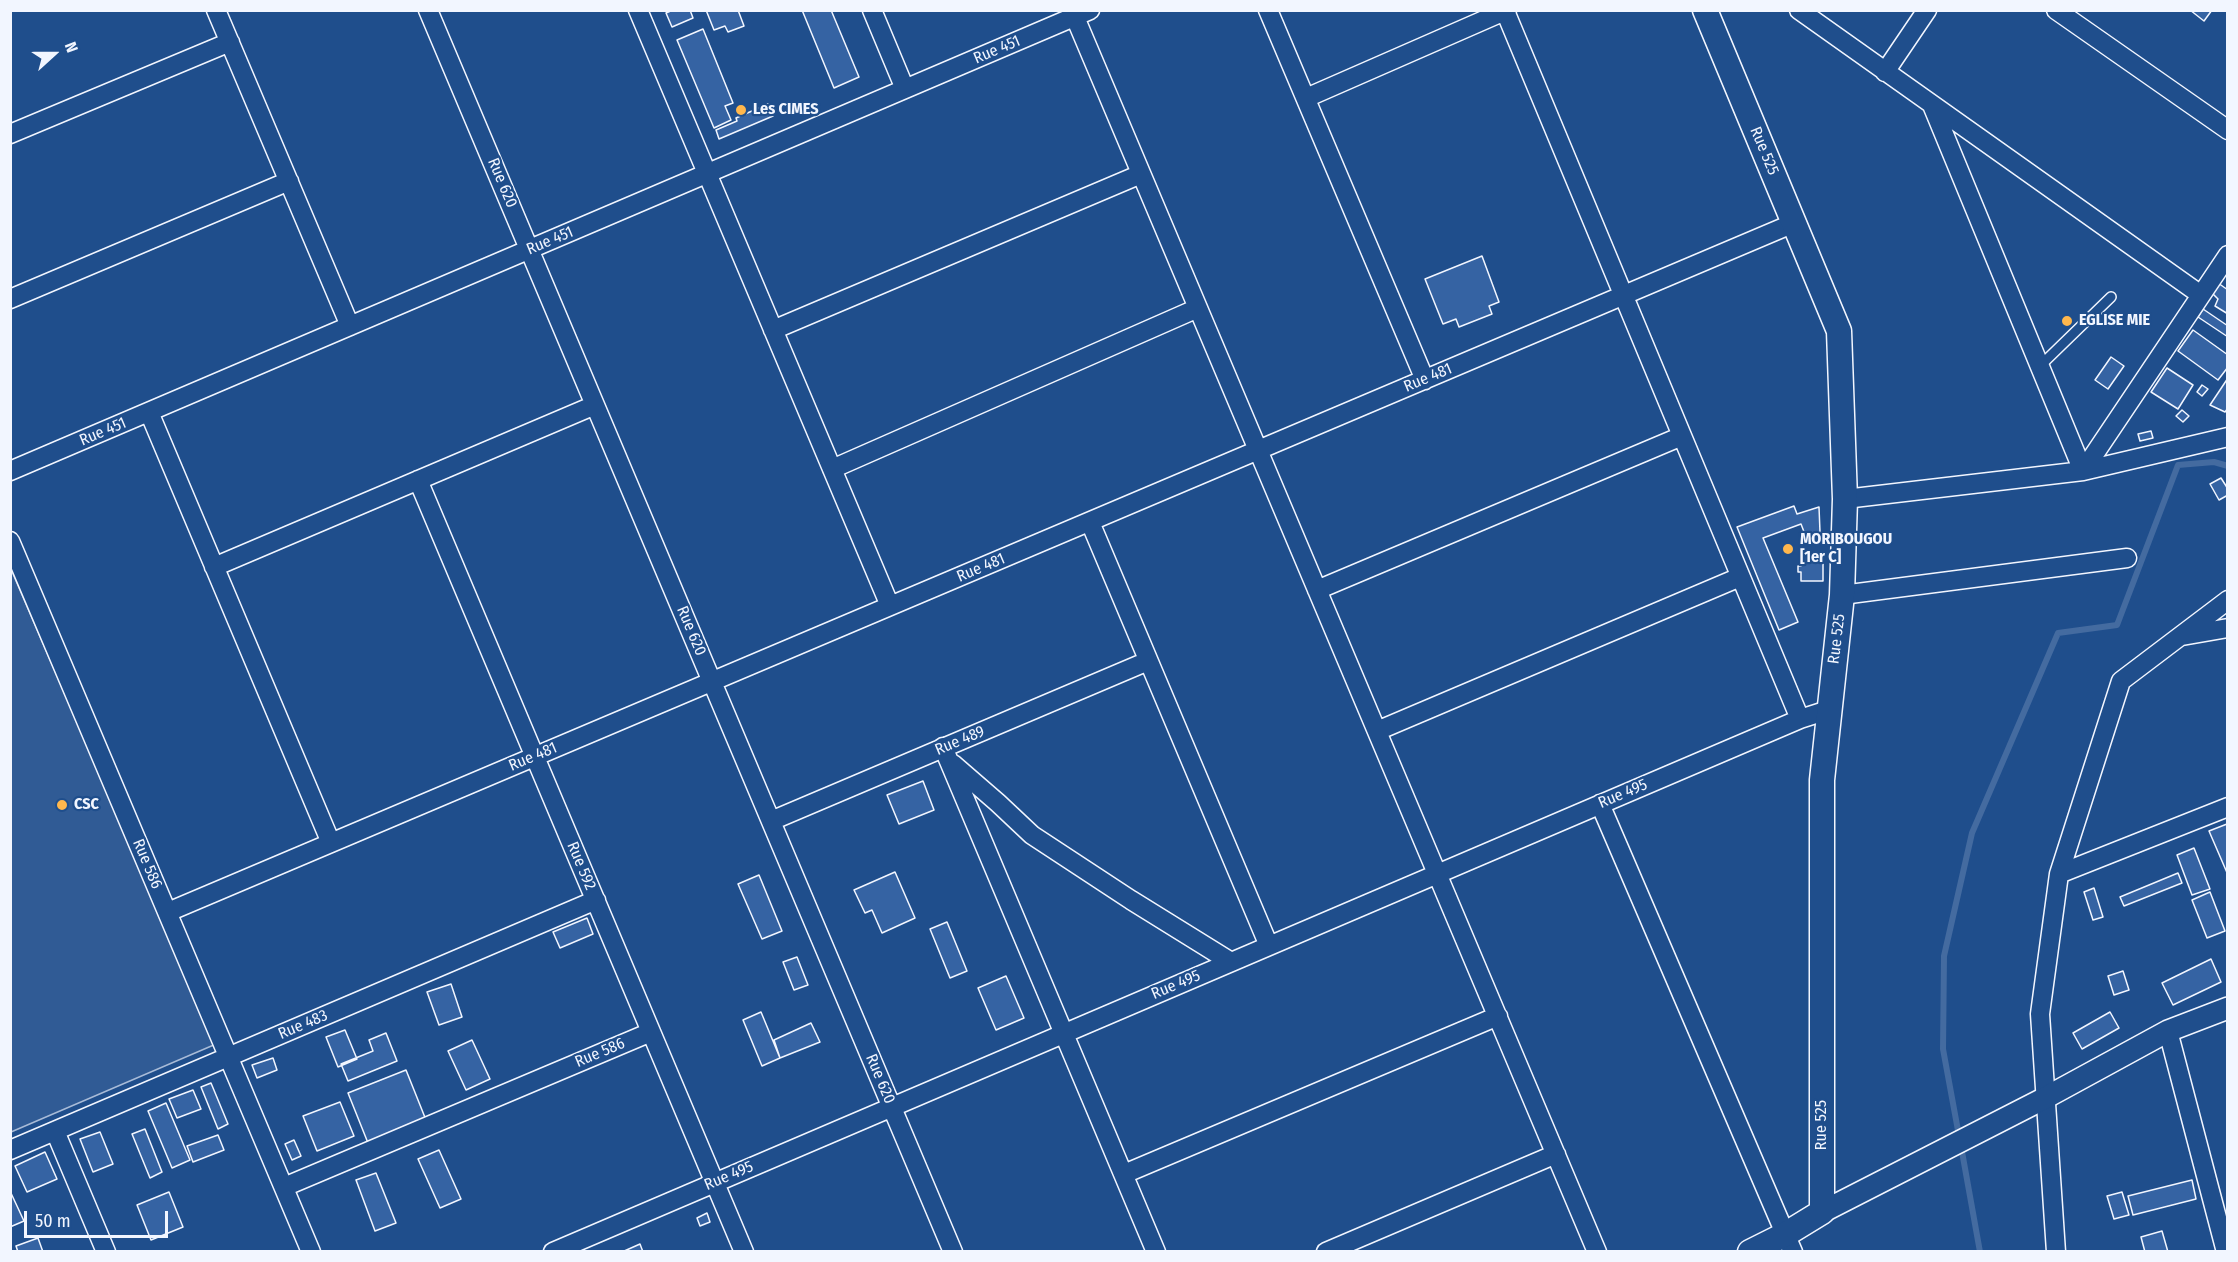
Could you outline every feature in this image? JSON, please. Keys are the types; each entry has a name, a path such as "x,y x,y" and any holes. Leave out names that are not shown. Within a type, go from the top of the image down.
{"main road":[{"name":"Rue 525","path":"1705,10 1839,331 1845,499 1842,595 1822,780 1822,1212"},
{"path":"1750,1251 1790,1243 1822,1212"}],"street":[{"path":"216,10 350,326"},
{"name":"Rue 620","path":"428,10 953,1251"},
{"path":"638,10 890,606"},
{"path":"872,10 905,89"},
{"path":"1268,10 1425,380"},
{"path":"1799,10 2201,295"},
{"path":"1885,72 1927,10"},
{"path":"2056,10 2228,130"},
{"path":"1306,98 1506,11 1800,719"},
{"path":"1079,13 1141,174 1597,1251"},
{"name":"Rue 451","path":"10,471 1079,13"},
{"path":"10,134 230,42"},
{"path":"1932,105 2083,471"},
{"path":"773,330 1141,174"},
{"path":"10,299 289,181"},
{"name":"Rue 481","path":"168,912 1794,223"},
{"path":"2083,471 2228,255"},
{"path":"832,469 1198,308"},
{"path":"214,567 596,405"},
{"path":"148,412 331,843"},
{"path":"1317,590 1682,436"},
{"path":"1845,499 2083,471 2228,437"},
{"name":"Rue 592","path":"418,480 744,1251"},
{"path":"1090,522 1269,946"},
{"name":"Rue 586","path":"10,541 311,1251"},
{"path":"1842,595 2127,558"},
{"path":"1377,731 1740,576"},
{"path":"2056,1251 2040,1014 2059,874 2121,681 2228,600"},
{"path":"2178,637 2228,628"},
{"name":"Rue 489","path":"771,821 946,754 1148,661"},
{"name":"Rue 495","path":"553,1251 1800,719 1828,710"},
{"path":"946,754 1032,835 1231,962"},
{"path":"946,754 1156,1251"},
{"path":"1600,804 1790,1243"},
{"path":"2059,874 2228,807"},
{"name":"Rue 483","path":"10,1150 596,900"},
{"path":"1822,1212 2046,1098 2168,1031 2228,1008"},
{"path":"1124,1174 1498,1016"},
{"path":"2168,1031 2220,1193 2226,1251"},
{"name":"Rue 586","path":"284,1188 651,1032"},
{"path":"55,1131 106,1251"},
{"path":"1326,1251 1556,1154"}],"lane":[{"path":"2040,366 2111,297"}],"shaded area":[{"name":"CSC","path":"10,567 216,1044 11,1132 10,1132"}],"building":[{"path":"673,10 690,10 693,18 672,27 666,13"},
{"path":"706,10 738,10 744,26 728,32 725,26 714,30"},
{"path":"802,10 831,10 859,77 834,88"},
{"path":"2190,10 2212,10 2204,21"},
{"path":"703,29 733,103 725,106 731,120 714,128 677,40"},
{"path":"768,104 773,116 719,139 716,130"},
{"path":"1482,256 1499,302 1489,306 1492,314 1459,327 1456,319 1443,324 1425,279"},
{"path":"2218,283 2228,290 2228,314 2215,306 2218,299 2212,293"},
{"path":"2203,309 2228,326 2228,337 2198,317"},
{"path":"2193,330 2228,355 2228,367 2218,380 2178,351"},
{"path":"2111,357 2124,366 2108,389 2095,380"},
{"path":"2167,368 2193,385 2178,409 2151,392"},
{"path":"2228,378 2228,408 2225,412 2210,405"},
{"path":"2202,385 2208,389 2202,396 2197,392"},
{"path":"2182,410 2189,416 2183,422 2176,416"},
{"path":"2151,431 2153,438 2140,441 2138,434"},
{"path":"2221,478 2228,489 2228,495 2219,500 2210,484"},
{"path":"1794,506 1797,514 1819,507 1820,532 1806,537 1801,524 1763,538 1798,622 1779,630 1737,527"},
{"path":"1810,552 1810,556 1823,556 1823,581 1801,581 1798,566 1801,566 1801,553"},
{"path":"923,781 934,810 899,824 887,795"},
{"path":"2227,824 2228,826 2228,875 2209,831"},
{"path":"2194,848 2210,889 2192,895 2177,855"},
{"path":"895,872 915,918 882,933 872,910 865,913 854,890"},
{"path":"2178,873 2182,883 2124,906 2120,897"},
{"path":"759,875 782,931 762,939 738,884"},
{"path":"2094,888 2103,917 2093,920 2084,892"},
{"path":"2210,892 2225,931 2207,938 2192,900"},
{"path":"587,918 593,934 560,948 553,932"},
{"path":"947,922 967,971 950,978 930,929"},
{"path":"797,957 808,985 794,990 783,962"},
{"path":"2211,959 2221,982 2173,1005 2162,983"},
{"path":"2123,971 2129,990 2114,995 2108,976"},
{"path":"1006,976 1024,1018 996,1030 978,988"},
{"path":"451,984 462,1017 439,1025 427,992"},
{"path":"761,1012 780,1058 762,1066 743,1020"},
{"path":"2110,1012 2119,1028 2082,1049 2073,1033"},
{"path":"811,1023 820,1042 780,1058 774,1040"},
{"path":"345,1030 357,1059 338,1067 326,1037"},
{"path":"386,1033 397,1061 348,1081 341,1064 373,1051 369,1040"},
{"path":"472,1040 490,1079 466,1090 448,1051"},
{"path":"273,1058 277,1070 257,1078 252,1065"},
{"path":"406,1070 426,1120 368,1143 348,1093"},
{"path":"211,1083 228,1124 218,1129 201,1087"},
{"path":"193,1090 201,1109 177,1118 169,1099"},
{"path":"340,1102 354,1136 317,1151 303,1116"},
{"path":"166,1103 190,1160 172,1168 148,1111"},
{"path":"145,1129 162,1172 150,1178 132,1134"},
{"path":"100,1132 113,1164 93,1172 80,1139"},
{"path":"218,1135 224,1150 193,1162 187,1146"},
{"path":"294,1140 301,1156 292,1160 285,1144"},
{"path":"439,1150 461,1199 440,1208 418,1159"},
{"path":"45,1152 57,1179 27,1192 15,1166"},
{"path":"376,1173 396,1223 375,1231 356,1180"},
{"path":"2192,1180 2196,1199 2133,1215 2128,1196"},
{"path":"10,1191 24,1221 10,1227"},
{"path":"169,1192 183,1227 151,1240 137,1205"},
{"path":"2122,1192 2129,1215 2114,1219 2107,1196"},
{"path":"707,1213 710,1222 700,1226 697,1218"},
{"path":"2162,1231 2168,1252 2145,1252 2141,1237"},
{"path":"38,1238 43,1252 18,1252 16,1246"},
{"path":"640,1244 643,1252 622,1252"}],"waterway":[{"path":"1959,1136 1943,1049 1944,956 1972,833 2058,633 2117,625 2178,465 2214,462 2228,466"},
{"path":"1961,1146 1980,1252"}],"place":[{"name":"Les CIMES","path":"741,110"},
{"name":"EGLISE MIE","path":"2067,321"},
{"name":"MORIBOUGOU [1er C]","path":"1788,549"},
{"name":"CSC","path":"62,805"}]}
